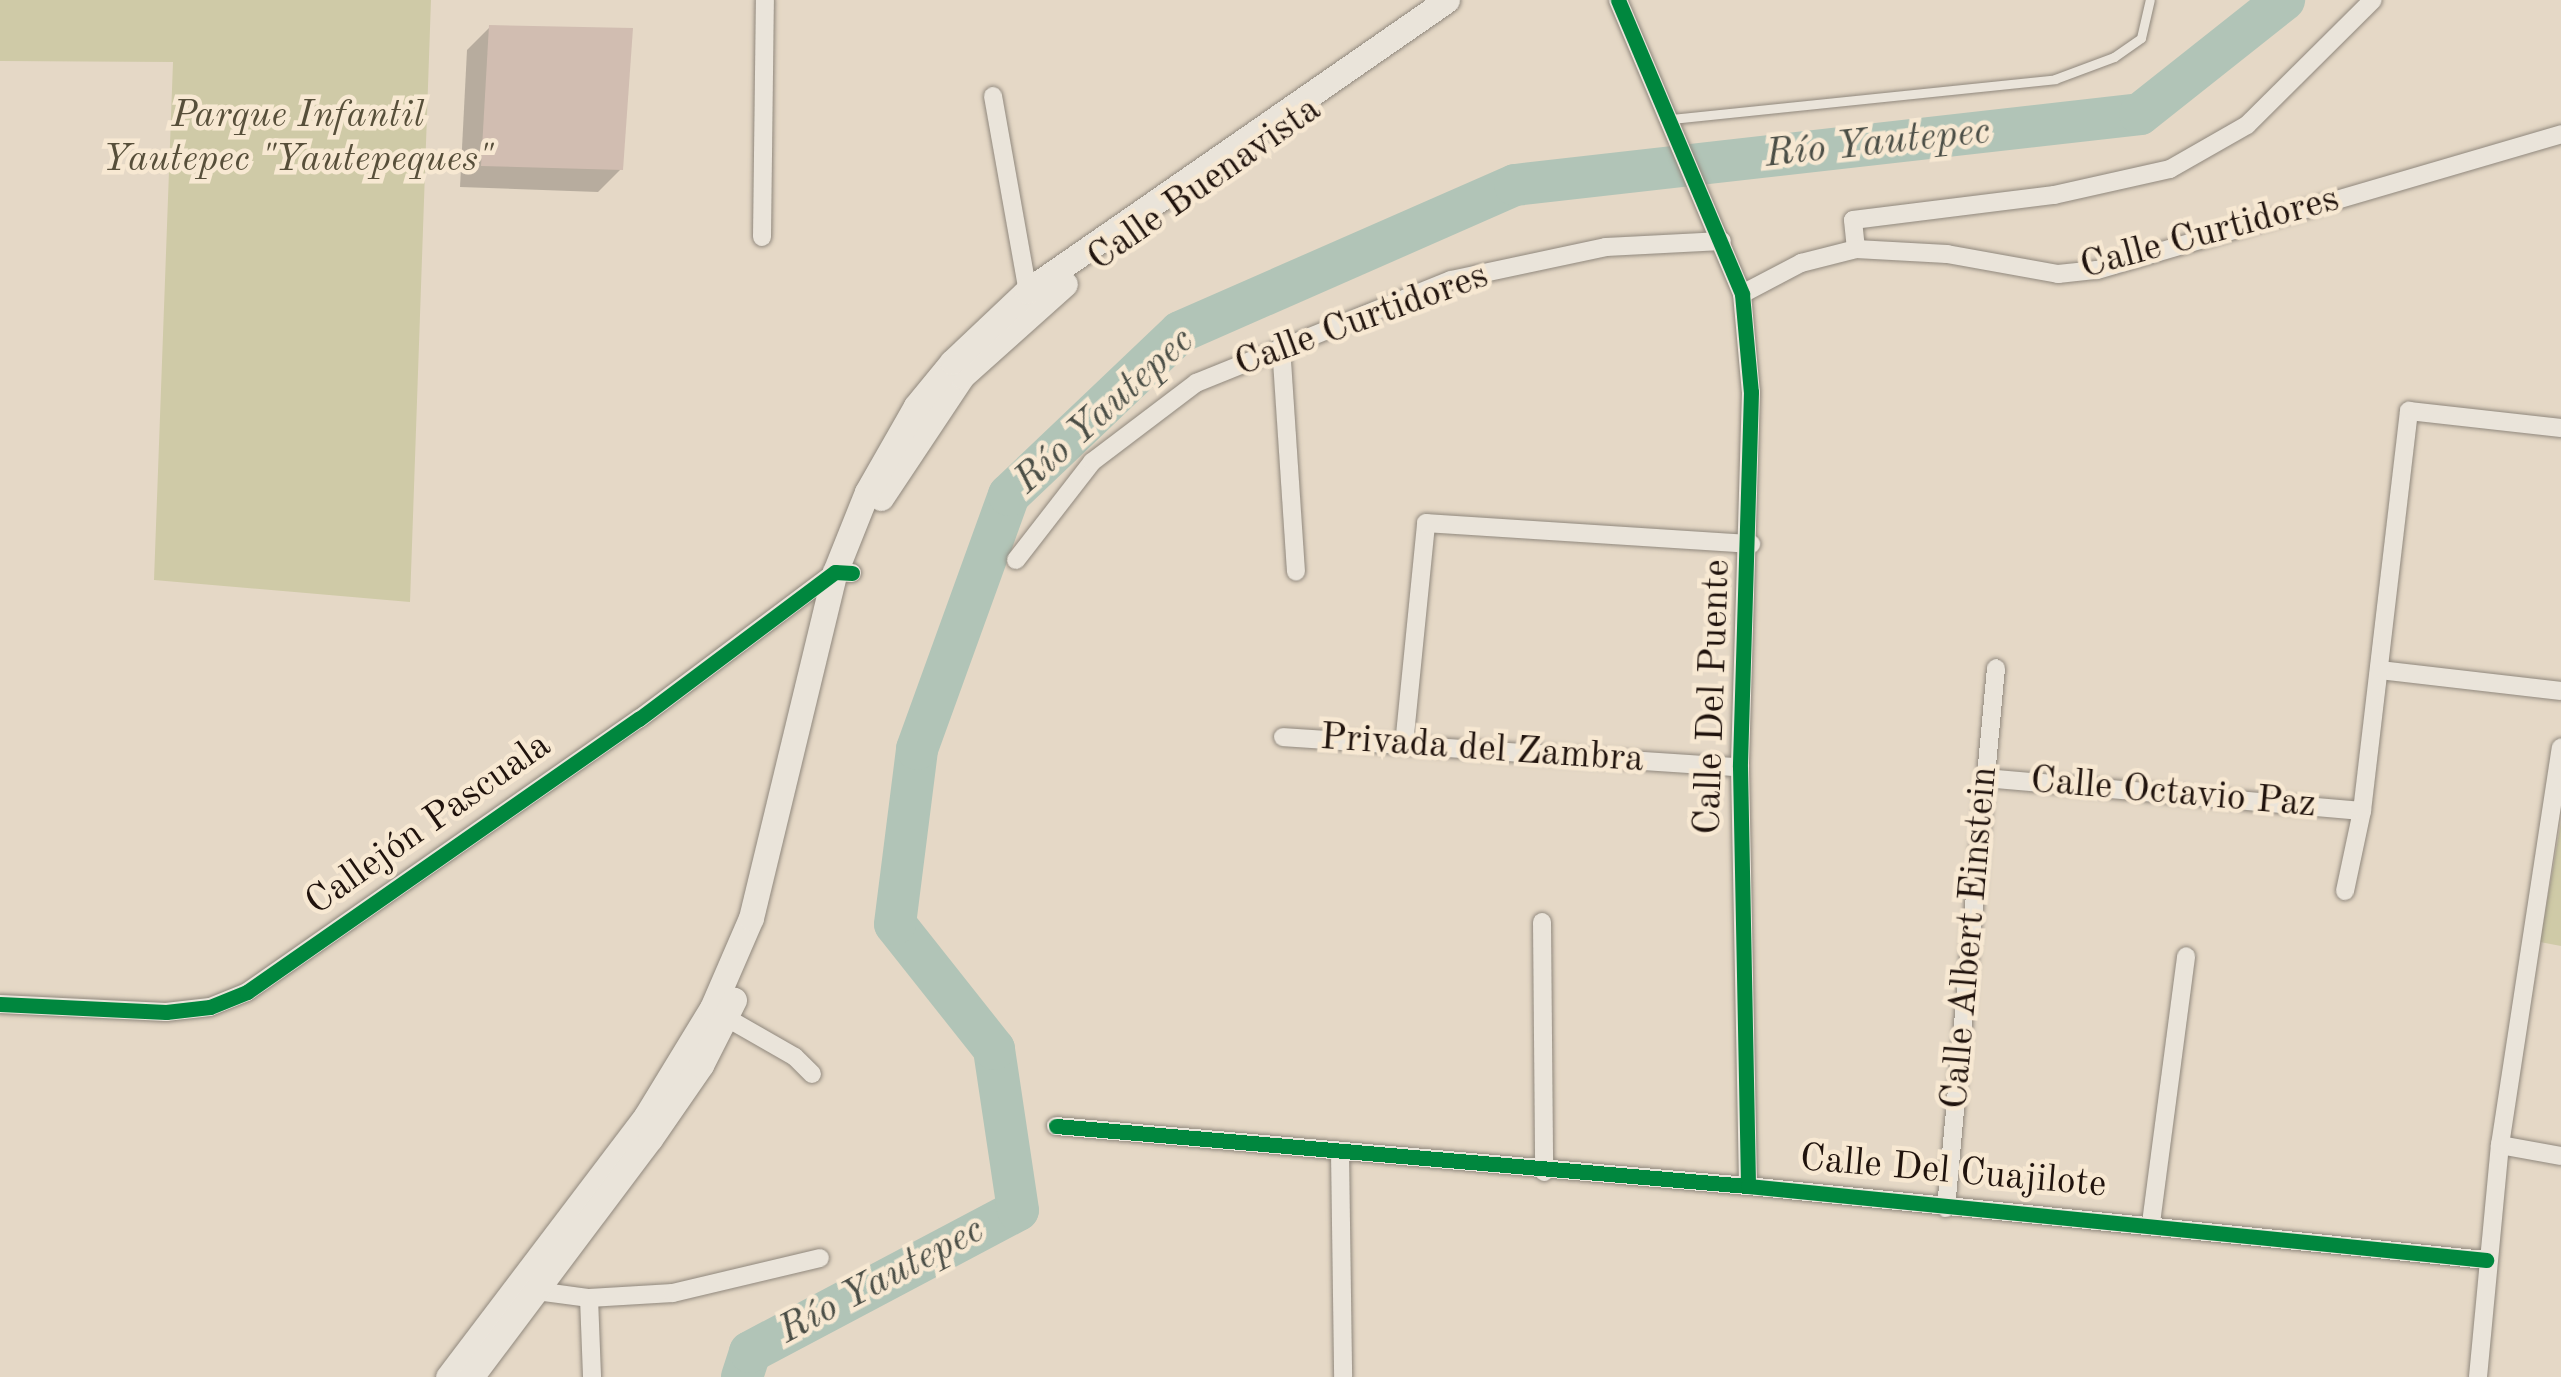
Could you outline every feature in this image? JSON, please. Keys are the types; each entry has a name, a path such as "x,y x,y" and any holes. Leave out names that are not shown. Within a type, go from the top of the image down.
{"main road":[{"name":"Calle Buenavista","path":"844,572 883,494 957,369 1029,300 1450,0"},
{"path":"448,1377 650,1140 726,1018 782,870 844,572"},
{"path":"471,1377 525,1289 646,1116 712,1008 751,918 844,572"}],"street":[{"path":"762,236 765,0"},
{"name":"Calle Del Puente","path":"1618,0 1714,215 1742,294 1751,392 1751,544 1740,766 1748,1186"},
{"path":"1856,250 1853,220 2054,195 2170,169 2247,126 2373,0"},
{"path":"993,96 1029,300"},
{"name":"Calle Curtidores","path":"1742,294 1801,263 1856,250 1947,254 2058,274 2098,270 2561,134"},
{"name":"Calle Curtidores","path":"1016,560 1092,462 1196,383 1451,280 1606,247 1722,241"},
{"path":"1282,346 1296,572"},
{"path":"2345,891 2362,811 2409,412 2561,428"},
{"path":"1404,745 1426,524 1751,544"},
{"name":"Callejón Pascuala","path":"0,1004 166,1012 210,1006 247,992 844,572"},
{"name":"Calle Albert Einstein","path":"1946,1208 1996,668"},
{"path":"2380,670 2561,691"},
{"name":"Privada del Zambra","path":"1283,737 1740,766"},
{"path":"2478,1377 2486,1260 2500,1145 2561,748"},
{"name":"Calle Octavio Paz","path":"1985,778 2362,811"},
{"path":"1542,922 1544,1172"},
{"path":"2151,1224 2186,956"},
{"path":"726,1018 795,1057 812,1074"},
{"name":"Calle Del Cuajilote","path":"1056,1126 1544,1172 1748,1186 2486,1260"},
{"path":"2500,1145 2561,1156"},
{"path":"1340,1152 1343,1377"},
{"path":"525,1289 589,1298 659,1295 820,1258"},
{"path":"589,1298 592,1377"}],"lane":[{"path":"1671,119 2055,80 2114,57 2141,38 2150,0"}],"green space":[{"name":"Parque Infantil Yautepec \"Yautepeques\"","path":"0,0 431,0 410,602 154,580 173,62 0,61"},
{"path":"2561,822 2561,946 2540,942"}],"building":[{"path":"489,25 633,28 623,170 481,166"}],"waterway":[{"name":"Río Yautepec","path":"742,1377 750,1352 1018,1210 994,1049 895,924 917,749 1009,495 1180,332 1515,185 2140,114 2284,0"}],"cycle path":[{"path":"1618,0 1742,294 1751,392 1740,767 1748,1186"},
{"path":"0,1004 166,1012 210,1007 247,992 639,719 835,572 852,573"},
{"path":"1056,1126 1748,1186 2486,1260"}]}
